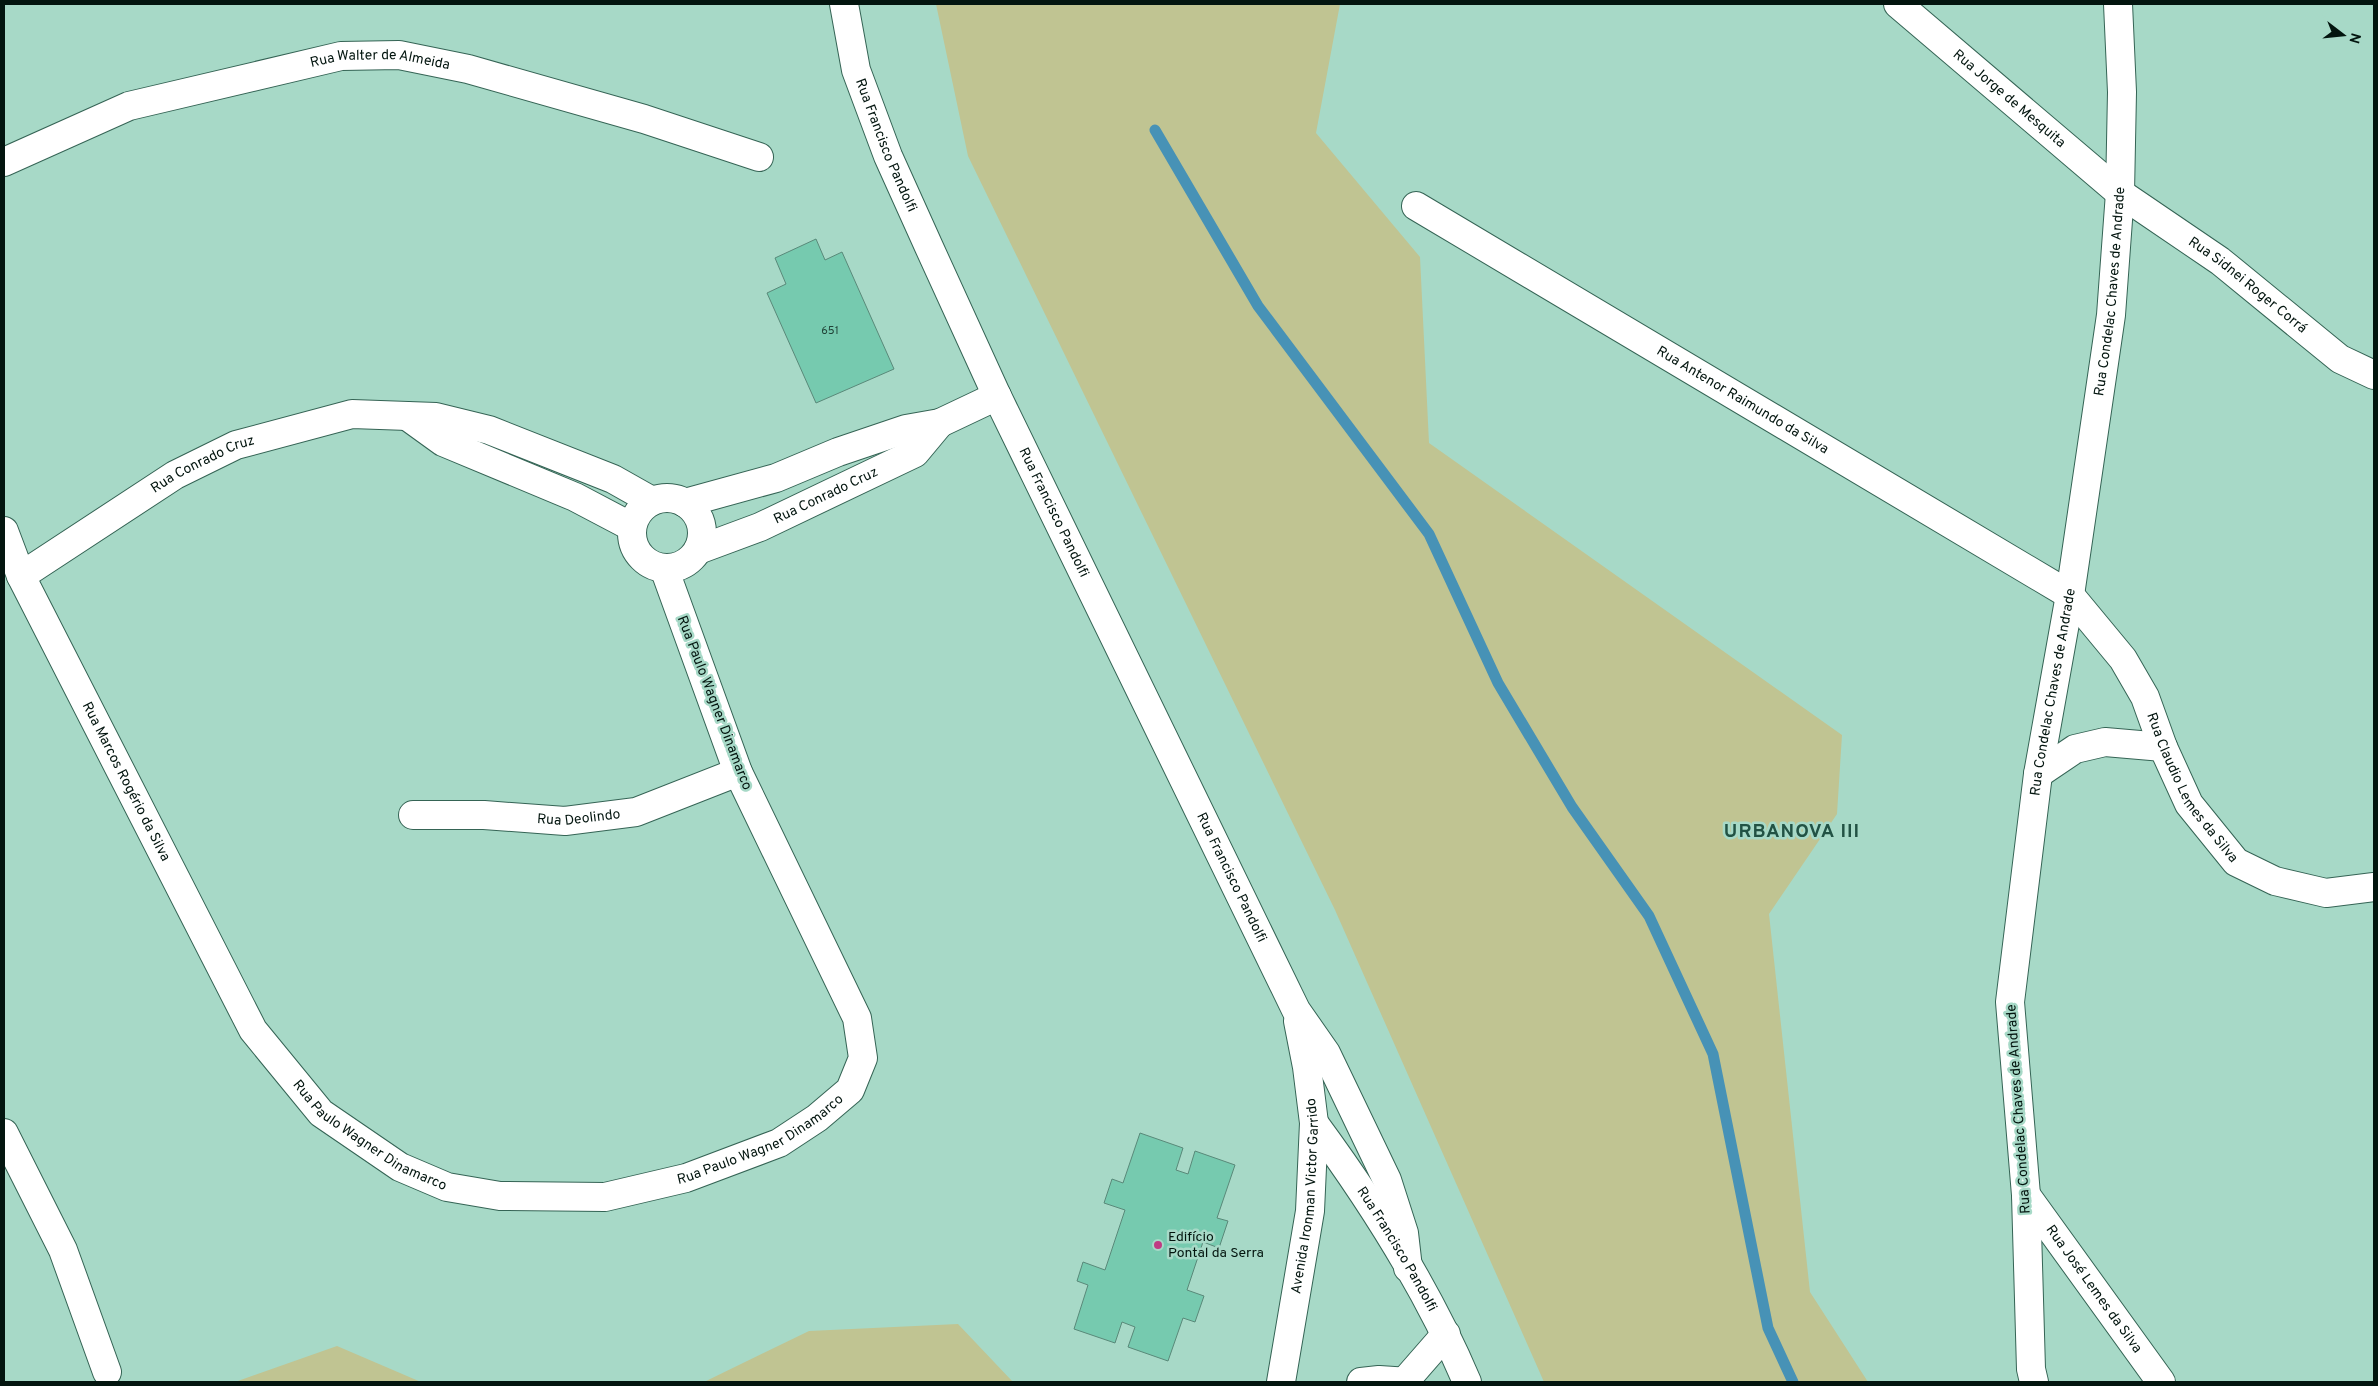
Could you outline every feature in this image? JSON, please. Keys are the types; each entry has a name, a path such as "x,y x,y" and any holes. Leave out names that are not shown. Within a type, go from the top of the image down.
{"street":[{"name":"Rua Francisco Pandolfi","path":"844,4 856,70 888,156 997,396 1296,1010"},
{"name":"Rua Jorge de Mesquita","path":"1898,4 2120,193"},
{"name":"Rua Condelac Chaves de Andrade","path":"2034,1382 2031,1369 2026,1195 2010,1002 2038,774 2070,594 2110,315 2120,193 2122,92 2118,4"},
{"name":"Rua Walter de Almeida","path":"4,162 129,106 341,56 399,55 468,69 644,119 758,157"},
{"name":"Rua Sidnei Roger Corrá","path":"2120,193 2220,261 2340,359 2374,375"},
{"name":"Rua Antenor Raimundo da Silva","path":"1416,206 2070,594"},
{"name":"Rua Conrado Cruz","path":"685,503 776,478 838,452 906,429 940,423 997,396"},
{"name":"Rua Conrado Cruz","path":"21,576 176,475 236,445 352,414 436,416 490,430 612,479 652,501"},
{"path":"407,416 443,442 575,497 632,527"},
{"name":"Rua Conrado Cruz","path":"698,550 760,526 914,453 940,423"},
{"path":"663,498 675,499 685,503 700,520 702,531 698,550 683,564 664,568 652,565 642,558 635,547 632,527 641,510 652,501 663,498"},
{"name":"Rua Marcos Rogério da Silva","path":"4,531 21,576 253,1030"},
{"name":"Rua Paulo Wagner Dinamarco","path":"253,1030 321,1114 400,1167 446,1187 500,1196 605,1198 686,1178 779,1143 817,1118 850,1090 863,1058 856,1018 738,772 664,568"},
{"name":"Rua Claudio Lemes da Silva","path":"2070,594 2123,659 2144,697 2189,804 2236,862 2275,881 2326,893 2374,887"},
{"path":"2038,774 2075,749 2104,742 2163,746"},
{"name":"Rua Deolindo","path":"413,815 484,815 565,821 636,812 738,772"},
{"name":"Avenida Ironman Victor Garrido","path":"1281,1382 1310,1211 1314,1123 1307,1067 1296,1010"},
{"path":"1296,1010 1326,1053 1387,1180 1404,1233 1408,1268"},
{"name":"Rua Francisco Pandolfi","path":"1314,1123 1357,1181 1446,1334 1467,1382"},
{"path":"4,1133 63,1250 107,1372"},
{"name":"Rua José Lemes da Silva","path":"2026,1195 2162,1382"},
{"path":"1361,1382 1407,1382 1446,1334"}],"green space":[{"path":"936,4 1340,4 1316,133 1420,257 1429,443 1842,735 1837,814 1769,914 1810,1292 1868,1382 1544,1382 1335,910 968,156"},
{"path":"958,1324 1013,1382 704,1382 809,1331"},
{"path":"337,1346 421,1382 235,1382"}],"building":[{"path":"816,239 825,260 842,252 894,369 816,403 767,293 786,284 775,258"},
{"name":"Edifício Pontal da Serra","path":"1140,1133 1183,1148 1176,1170 1188,1174 1195,1151 1235,1165 1217,1218 1228,1221 1219,1248 1203,1242 1187,1290 1204,1296 1195,1322 1183,1318 1168,1361 1128,1347 1135,1327 1122,1322 1115,1343 1074,1329 1088,1285 1077,1281 1083,1262 1105,1270 1125,1210 1104,1203 1112,1179 1123,1183"}],"waterway":[{"path":"1155,130 1258,306 1429,534 1498,683 1572,807 1649,916 1713,1054 1768,1328 1793,1382"}],"place":[{"name":"Edifício Pontal da Serra","path":"1158,1245"}],"district":[{"name":"URBANOVA III","path":"1792,832"}]}
